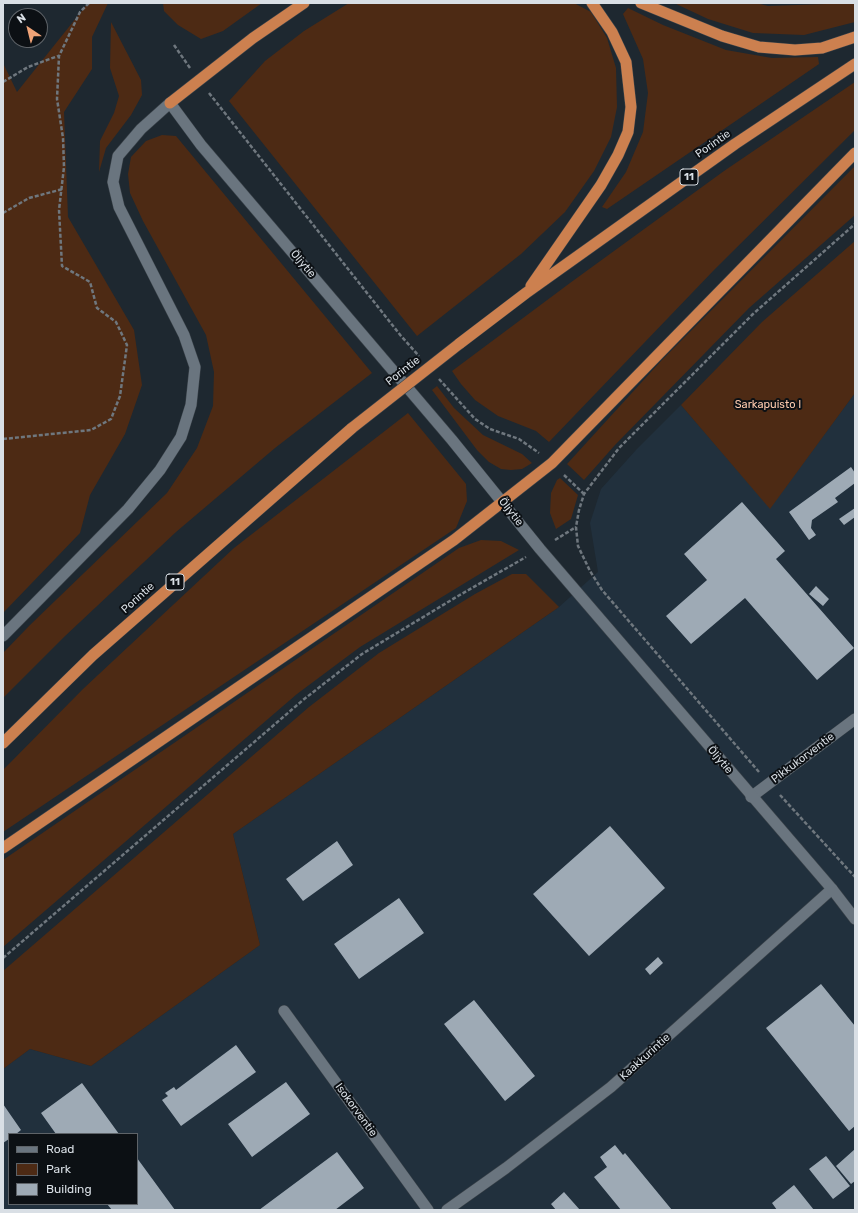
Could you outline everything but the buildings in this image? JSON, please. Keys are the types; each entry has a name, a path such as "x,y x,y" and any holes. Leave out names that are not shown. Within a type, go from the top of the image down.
{"highway":[{"path":"170,103 199,79 304,3"},
{"path":"526,293 601,185 618,155 628,132 631,107 626,62 612,32 592,3"},
{"path":"641,3 722,36 759,47 795,50 822,48 855,37"},
{"name":"Porintie","path":"3,743 93,655 352,428 526,293 735,144 855,64"},
{"path":"3,848 454,540 552,463 633,378 855,153"}],"main road":[{"name":"Öljytie","path":"170,103 201,145 503,502 540,550 751,798 832,890 855,919"},
{"path":"3,636 128,509 160,470 181,437 191,405 195,367 184,335 119,207 113,182 118,156 141,129 170,103"},
{"name":"Pikkukorventie","path":"751,798 855,719"},
{"name":"Kaakkurintie","path":"447,1210 506,1168 611,1087 832,890"},
{"name":"Isokorventie","path":"284,1010 428,1210"}],"path":[{"path":"3,439 91,430 111,419 120,396 127,345 116,322 97,308 90,282 62,266 59,210 63,189 64,167 63,138 57,99 58,56 80,12 89,3"},
{"path":"174,45 227,118 400,336 420,358"},
{"path":"3,82 28,67 58,56"},
{"path":"3,213 29,198 63,189"},
{"path":"855,224 753,314 619,448 584,494 576,527 578,546 590,571 602,590 769,783 855,877"},
{"path":"435,374 475,419 490,429 520,439 552,463 584,494"},
{"path":"3,958 303,700 362,654 458,596 540,550 576,527"}],"shaded area":[{"path":"855,393 855,1210 3,1210 3,1069 30,1049 91,1066 260,945 233,834 559,607 598,572 590,523 601,489 636,450 681,405 770,508"}],"green space":[{"path":"88,3 108,3 92,37 92,69 64,112 68,217 134,330 142,385 125,434 90,495 80,533 3,613 3,63 17,92"},
{"path":"163,3 262,3 223,31 201,39 178,25 164,11"},
{"path":"349,3 574,3 591,12 607,38 616,68 617,107 611,137 594,171 565,212 521,254 417,336 229,101 265,61 304,31"},
{"path":"674,3 756,3 768,6 855,3 855,22 804,35 753,33 708,19"},
{"path":"628,8 663,25 726,50 772,58 818,57 819,64 607,209 602,207 626,172 643,132 648,93 643,59 623,14"},
{"path":"111,22 141,80 142,95 131,115 106,148 99,172 100,141 114,113 119,96 110,68"},
{"path":"855,82 855,130 715,269 549,442 536,431 498,416 475,400 461,384 452,371 724,171"},
{"path":"162,135 176,136 372,373 275,448 176,532 64,637 3,698 3,653 167,493 197,448 213,406 214,372 206,335 143,221 130,193 128,174 131,157 146,141"},
{"path":"855,166 855,215 749,308 615,445 584,480 567,464 661,361"},
{"name":"Sarkapuisto I","path":"855,241 855,393 770,509 681,405 762,322"},
{"path":"437,386 454,408 483,435 522,454 532,463 522,469 511,470 501,469 489,462 477,450 432,390"},
{"path":"408,413 466,484 467,501 456,528 3,832 3,770 83,689 234,548"},
{"path":"560,478 578,495 571,519 556,529 550,513 551,493 557,480"},
{"path":"481,540 501,541 519,550 360,647 297,694 3,947 3,860 459,548"},
{"path":"512,574 526,574 559,607 233,834 260,945 91,1066 30,1049 3,1069 3,971 309,707 379,653 475,594"}]}
